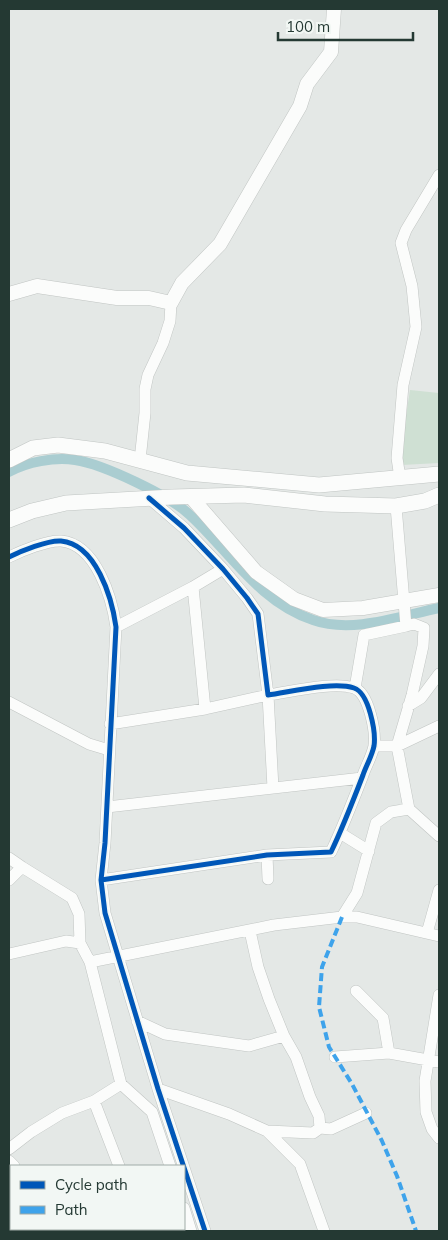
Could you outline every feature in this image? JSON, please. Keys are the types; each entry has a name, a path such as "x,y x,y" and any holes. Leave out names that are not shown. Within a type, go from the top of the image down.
{"main road":[{"path":"9,460 33,448 58,445 105,451 186,472 319,486 439,474"},
{"path":"366,481 370,505"},
{"path":"9,520 32,511 66,503 152,498 244,495 324,504 396,506 425,501 439,495"}],"street":[{"path":"140,460 145,413 145,389 148,375 163,343 170,321 171,303 182,283 220,244 300,106 307,84 332,52 334,9"},
{"path":"400,478 397,458 403,385 416,327 412,286 401,243 406,230 439,175"},
{"path":"9,294 37,286 117,298 149,298 171,303"},
{"path":"191,497 256,572 294,599 323,610 363,608 405,615 414,624 424,628 423,646 397,746 409,809 439,836"},
{"path":"152,498 223,569 258,614 268,695 274,788"},
{"path":"396,506 405,615"},
{"path":"9,556 59,541 75,544 91,559 106,587 113,606 116,627 105,843 101,880 105,913 158,1090 183,1165"},
{"path":"116,627 193,587 223,569"},
{"path":"193,587 205,709"},
{"path":"355,688 364,635 405,615 439,595"},
{"path":"408,706 421,698 439,674"},
{"path":"101,880 267,855 331,852 340,834 374,746 369,708 362,692 355,688 332,686 268,695 205,709 110,724"},
{"path":"9,702 89,744 109,750"},
{"path":"374,746 397,746 439,726"},
{"path":"107,807 362,778"},
{"path":"342,916 357,894 376,823 390,812 409,809"},
{"path":"340,834 369,851"},
{"path":"267,855 268,879"},
{"path":"9,858 72,898 79,914 80,943 90,962 121,1084 152,1112 170,1165"},
{"path":"9,880 22,867"},
{"path":"427,933 439,890"},
{"path":"90,962 274,925 342,916 357,917 439,936"},
{"path":"250,931 258,967 284,1036 296,1057 319,1116 320,1128"},
{"path":"9,954 66,941 80,943"},
{"path":"356,991 383,1018 390,1053"},
{"path":"439,995 434,1062 425,1081 426,1112 432,1128 439,1138"},
{"path":"138,1021 165,1034 250,1046 284,1036"},
{"path":"335,1057 390,1053 434,1062"},
{"path":"9,1149 31,1132 62,1113 94,1101 121,1084"},
{"path":"158,1090 229,1114 267,1130 313,1133 320,1128 331,1129 366,1112"},
{"path":"94,1101 119,1165"},
{"path":"267,1130 300,1164 324,1231"},
{"path":"185,1171 205,1231"},
{"path":"185,1211 191,1231"}],"green space":[{"path":"410,390 439,393 439,463 402,465 402,442"}],"waterway":[{"path":"9,472 32,463 67,459 87,463 136,482 168,499 190,515 261,589 294,612 313,620 328,624 360,624 439,608"}],"marked path":[{"path":"342,917 322,967 319,1007 329,1047 352,1084 382,1141 397,1176 416,1231"}],"cycle path":[{"path":"101,880 267,855 331,852 374,746 373,723 367,705 364,697 354,688 324,686 268,695 258,614 223,569 184,528 149,498"},
{"path":"9,557 49,542 61,541 73,544 93,562 111,602 116,627 105,843 101,880 105,913 158,1089 183,1165"},
{"path":"185,1171 205,1231"}]}
